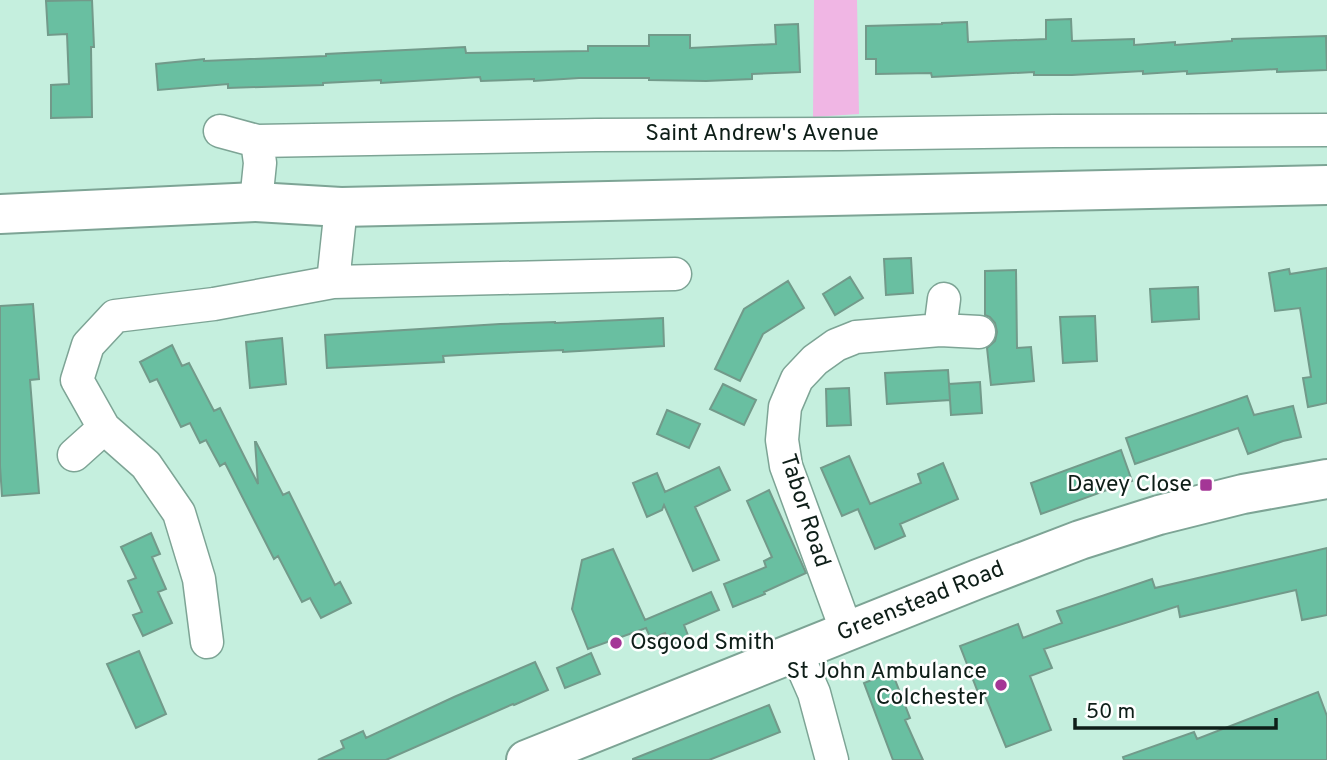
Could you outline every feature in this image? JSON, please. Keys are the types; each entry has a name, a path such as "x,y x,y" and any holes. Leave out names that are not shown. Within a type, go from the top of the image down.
{"main road":[{"path":"0,214 256,202 341,206 1327,185"},
{"name":"Greenstead Road","path":"526,760 1080,540 1243,494 1327,479"}],"street":[{"name":"Saint Andrew's Avenue","path":"220,131 257,142 596,135 1327,130"},
{"path":"256,202 260,163 257,142"},
{"path":"333,282 341,206"},
{"path":"207,642 199,579 180,513 146,465 104,428 77,380 88,345 115,316 215,304 333,282 675,274"},
{"path":"940,330 944,299"},
{"name":"Tabor Road","path":"847,632 786,466 782,440 785,407 797,379 815,359 836,345 856,337 940,330 979,332"},
{"path":"74,455 104,428"},
{"path":"796,652 814,694 832,760"}],"shaded area":[{"path":"814,0 857,0 859,114 813,117"}],"building":[{"path":"92,0 92,117 51,118 51,85 69,84 67,34 48,35 46,1"},
{"path":"1071,19 1072,41 1134,39 1134,45 1175,42 1175,45 1232,39 1326,36 1327,70 1277,72 1277,69 1187,74 1187,71 1143,74 1143,71 1072,75 1034,75 1034,72 932,77 931,73 876,74 876,59 866,59 866,26 967,22 968,42 1046,39 1046,20"},
{"path":"798,24 800,72 752,74 752,79 706,81 579,78 481,81 480,77 228,88 228,84 158,90 156,64 204,59 326,56 465,47 466,53 588,51 588,46 649,46 649,35 690,35 690,48 776,44 775,25"},
{"path":"911,258 913,293 886,295 884,259"},
{"path":"1327,268 1327,403 1308,407 1303,378 1311,377 1300,308 1275,311 1269,273 1289,269 1290,274"},
{"path":"1016,270 1017,348 1031,347 1034,381 991,385 987,348 995,341 997,332 995,323 985,315 985,271"},
{"path":"850,277 863,298 835,315 823,294"},
{"path":"788,281 804,308 763,334 740,381 715,369 744,309"},
{"path":"1198,287 1199,319 1152,322 1150,289"},
{"path":"33,304 39,379 30,380 39,493 2,496 0,306"},
{"path":"1095,316 1097,361 1063,363 1060,317"},
{"path":"663,318 664,346 443,356 444,362 327,368 325,335 500,324"},
{"path":"282,338 286,384 250,388 246,342"},
{"path":"172,345 182,366 189,363 214,411 220,408 258,484 256,442 283,495 289,492 335,585 340,582 351,603 321,618 310,598 302,602 278,556 274,559 225,463 220,466 206,440 200,443 190,423 181,427 157,379 150,382 140,362"},
{"path":"948,370 950,400 887,404 885,373"},
{"path":"980,382 982,413 951,415 949,384"},
{"path":"723,384 756,400 744,425 710,409"},
{"path":"849,388 851,425 827,426 826,389"},
{"path":"1247,396 1254,415 1293,406 1301,437 1248,454 1238,428 1135,464 1126,438"},
{"path":"667,410 700,424 689,448 657,434"},
{"path":"1121,450 1132,481 1041,514 1031,483"},
{"path":"849,456 870,504 921,483 918,474 943,463 958,499 900,524 905,536 875,549 858,509 842,516 821,468"},
{"path":"719,467 730,490 695,507 719,560 693,571 664,505 662,510 647,517 633,483 657,473 665,492"},
{"path":"769,490 806,573 733,607 724,584 766,567 764,561 772,557 747,501"},
{"path":"151,533 160,554 152,557 166,589 158,592 172,623 143,636 133,615 142,612 128,581 136,578 121,547"},
{"path":"1327,548 1327,615 1302,620 1296,590 1180,617 1178,606 1044,649 1052,668 1030,676 1051,730 1006,747 984,693 979,695 960,646 1018,624 1023,638 1062,623 1057,611 1152,579 1155,588"},
{"path":"613,549 645,620 711,592 719,610 684,625 689,638 670,646 665,633 651,639 646,628 588,649 572,609 582,560"},
{"path":"139,651 166,714 136,728 107,664"},
{"path":"591,653 600,674 565,688 557,668"},
{"path":"535,662 548,690 386,760 318,760 344,748 341,741 363,731 366,738"},
{"path":"892,672 910,718 905,720 923,760 893,760 864,683"},
{"path":"1318,692 1327,716 1327,760 1124,760 1123,757 1194,732 1197,739"},
{"path":"769,705 780,732 709,760 633,760 633,759"}],"place":[{"name":"Davey Close","path":"1206,485"},
{"name":"Osgood Smith","path":"616,643"},
{"name":"St John Ambulance Colchester","path":"1001,685"}]}
